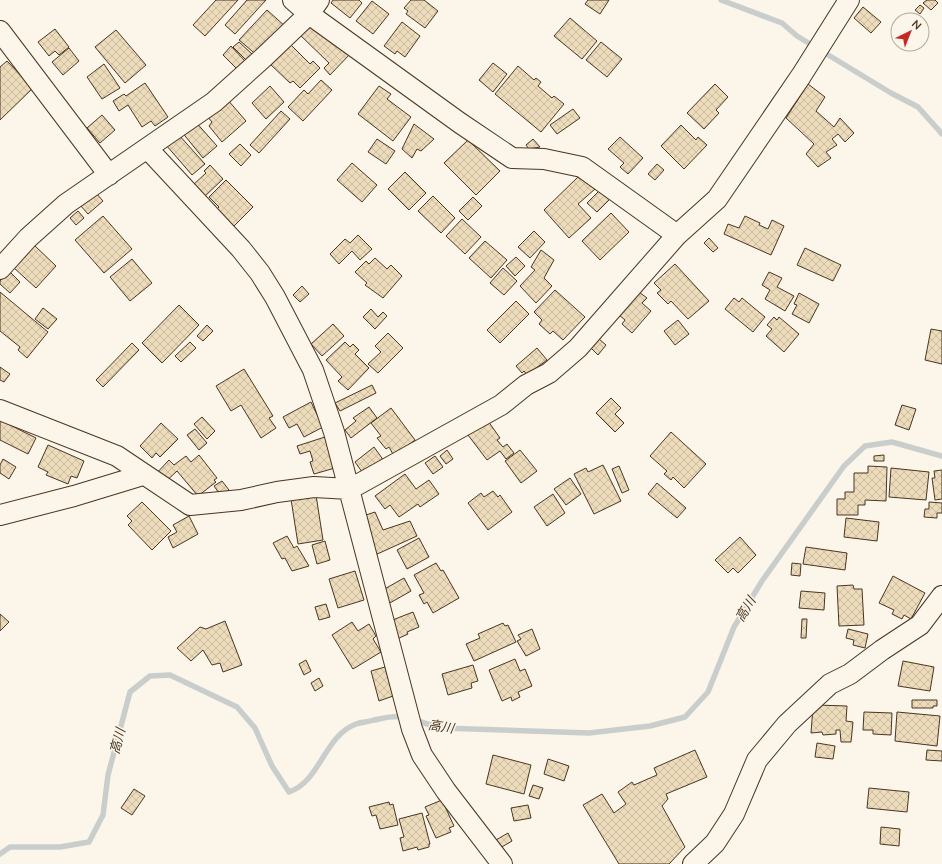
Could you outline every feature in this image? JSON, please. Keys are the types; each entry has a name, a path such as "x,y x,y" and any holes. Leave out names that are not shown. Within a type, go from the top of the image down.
{"street":[{"path":"293,0 314,7 460,123 512,158 544,159 582,167 677,235"},
{"path":"0,410 117,456 134,466 143,475 190,505 241,500 277,492 314,487 350,489 501,405 526,385 549,373 578,348 677,235 717,199 801,76 847,2"},
{"path":"0,269 28,238 66,204 214,102 264,57 314,7"},
{"path":"0,31 109,175"},
{"path":"147,148 241,250 260,273 275,296 313,370 334,432 350,489 412,729 422,755 446,791 502,864"},
{"path":"0,515 143,475"},
{"path":"693,864 716,843 734,814 757,760 786,724 830,684 850,674 882,650 920,625 942,596"}],"building":[{"path":"216,0 238,0 205,36 193,25"},
{"path":"247,0 266,0 235,34 225,25"},
{"path":"333,0 359,0 362,3 350,18 331,3"},
{"path":"411,0 424,0 438,11 425,28 406,14 408,11 404,8"},
{"path":"588,0 609,0 600,14 585,4"},
{"path":"927,0 935,0 938,3 931,10 923,3"},
{"path":"372,1 389,14 373,34 356,21"},
{"path":"920,5 924,8 921,12 915,10"},
{"path":"863,7 881,22 871,33 854,18"},
{"path":"267,10 286,27 259,57 239,40"},
{"path":"570,18 597,41 582,59 554,36"},
{"path":"309,21 351,53 330,75 324,68 329,63 298,33"},
{"path":"402,22 420,36 405,57 397,51 395,54 384,46"},
{"path":"55,29 69,47 59,55 55,51 49,56 38,42"},
{"path":"116,30 146,65 125,83 95,47"},
{"path":"239,42 252,54 246,60 233,47"},
{"path":"601,42 622,59 607,77 586,60"},
{"path":"290,44 310,64 313,61 320,68 300,88 293,81 290,83 270,64"},
{"path":"231,46 245,61 237,69 223,55"},
{"path":"69,48 79,61 63,75 52,62"},
{"path":"7,61 33,88 0,120 0,67"},
{"path":"493,63 507,74 493,92 479,80"},
{"path":"104,64 120,88 102,99 87,77"},
{"path":"518,66 534,80 536,78 541,82 538,86 552,98 554,96 564,104 541,132 495,94"},
{"path":"321,80 332,90 303,121 288,107 304,90 308,94"},
{"path":"145,83 168,117 155,126 151,121 142,127 128,105 119,111 113,101 124,94 126,96"},
{"path":"715,84 728,97 716,110 719,113 704,129 687,113"},
{"path":"808,84 825,97 816,111 834,127 840,118 854,133 845,142 838,134 832,139 837,145 826,152 831,158 818,167 806,154 814,144 786,118"},
{"path":"270,86 284,102 266,119 252,103"},
{"path":"379,86 391,94 387,99 411,117 393,141 358,114"},
{"path":"227,99 246,121 222,142 209,126 212,122 207,116"},
{"path":"573,109 580,118 557,134 550,125"},
{"path":"281,111 290,119 259,153 250,145"},
{"path":"102,115 115,130 100,143 87,128"},
{"path":"194,120 217,146 203,158 181,131"},
{"path":"414,124 434,139 421,151 417,149 412,158 402,149"},
{"path":"681,125 696,140 698,137 707,145 684,169 661,146"},
{"path":"178,134 205,164 192,175 166,145"},
{"path":"620,137 643,158 628,174 620,167 624,163 608,149"},
{"path":"377,139 395,151 386,164 368,152"},
{"path":"533,139 540,147 529,149 526,145"},
{"path":"468,140 500,171 476,195 444,163"},
{"path":"240,144 251,155 241,166 229,154"},
{"path":"352,163 377,185 362,202 337,180"},
{"path":"657,164 664,170 655,180 648,174"},
{"path":"210,165 223,179 203,198 192,186 206,173 204,171"},
{"path":"405,172 426,193 409,210 388,189"},
{"path":"578,177 595,189 578,204 591,218 569,238 544,210"},
{"path":"226,180 253,207 234,226 215,211 219,207 209,197"},
{"path":"600,190 610,199 597,212 587,203"},
{"path":"95,192 103,201 88,214 80,205"},
{"path":"433,196 455,218 441,233 418,211"},
{"path":"473,197 482,206 468,220 459,211"},
{"path":"78,211 84,218 76,225 70,218"},
{"path":"611,213 629,232 600,260 582,241"},
{"path":"103,216 132,249 104,273 75,240"},
{"path":"745,216 760,223 759,225 768,229 772,220 784,226 771,255 724,234 728,224 739,228"},
{"path":"462,219 481,237 465,254 446,236"},
{"path":"534,231 545,242 530,258 518,247"},
{"path":"358,235 372,249 360,260 352,251 339,264 330,254 345,239 350,243"},
{"path":"709,238 718,248 713,252 704,243"},
{"path":"485,241 507,260 491,278 469,258"},
{"path":"34,245 56,266 36,288 13,267"},
{"path":"805,248 841,265 833,281 797,265"},
{"path":"541,250 554,260 544,278 552,286 536,303 520,286 535,270 531,267"},
{"path":"516,257 525,266 515,276 506,266"},
{"path":"375,258 387,269 391,265 402,276 383,298 365,285 367,283 355,272 366,261 369,264"},
{"path":"132,259 152,283 130,301 110,277"},
{"path":"675,264 709,301 688,319 671,301 668,304 657,293 661,290 654,283"},
{"path":"503,268 517,281 504,295 490,283"},
{"path":"9,271 20,282 10,293 0,284 0,281"},
{"path":"769,272 782,278 777,287 794,296 785,311 765,299 770,290 762,285"},
{"path":"302,286 309,294 300,302 293,295"},
{"path":"555,290 585,317 563,340 553,331 550,334 539,324 542,320 534,312"},
{"path":"0,292 48,332 27,358 18,350 20,347 0,331"},
{"path":"639,292 647,298 642,303 651,311 632,333 622,324 625,320 619,315"},
{"path":"799,293 819,304 809,323 792,314 797,305 794,304"},
{"path":"734,298 739,302 742,298 765,317 753,332 725,309"},
{"path":"516,301 529,314 500,343 487,330"},
{"path":"179,305 199,325 162,363 142,343"},
{"path":"43,308 57,319 48,329 35,319"},
{"path":"371,309 378,317 383,312 387,316 375,329 363,317"},
{"path":"774,317 777,320 779,317 799,334 784,352 766,336 772,329 767,325"},
{"path":"678,320 689,334 675,345 664,331"},
{"path":"333,324 344,336 322,356 311,344"},
{"path":"207,325 213,331 203,341 197,336"},
{"path":"931,329 942,331 942,364 925,360"},
{"path":"388,333 403,348 378,373 368,364 381,352 375,346"},
{"path":"599,339 606,345 598,355 591,348"},
{"path":"190,342 196,348 181,362 175,356"},
{"path":"345,342 350,347 353,344 359,350 355,354 369,368 348,390 338,381 342,377 326,360"},
{"path":"132,343 139,350 103,387 96,380"},
{"path":"537,348 547,360 527,375 524,371 522,373 516,366"},
{"path":"0,367 10,374 4,382 0,380"},
{"path":"244,369 273,416 269,418 276,428 261,438 241,405 231,411 216,386"},
{"path":"372,385 376,393 340,411 335,403"},
{"path":"611,398 621,408 615,414 624,423 615,432 596,413"},
{"path":"311,402 323,427 304,437 297,424 289,428 283,417"},
{"path":"902,405 916,409 909,430 895,425"},
{"path":"369,407 377,418 351,438 345,430 356,421 353,418"},
{"path":"391,408 415,440 394,456 389,447 386,449 377,438 381,436 371,423"},
{"path":"0,417 6,420 4,422 36,438 28,454 0,440"},
{"path":"202,417 215,431 207,439 194,424"},
{"path":"488,421 500,438 497,440 503,447 507,444 514,453 506,459 500,451 487,460 468,435"},
{"path":"161,423 178,439 160,457 156,453 152,458 140,446"},
{"path":"195,429 207,443 199,450 187,435"},
{"path":"671,432 706,464 684,488 673,477 671,480 664,474 667,471 650,456"},
{"path":"328,436 335,468 314,474 310,462 313,461 310,451 300,454 297,446"},
{"path":"48,445 84,461 77,478 71,476 68,484 46,475 48,472 38,467"},
{"path":"374,447 384,461 365,476 355,462"},
{"path":"447,450 453,459 446,464 440,456"},
{"path":"520,450 537,471 521,483 505,461"},
{"path":"199,455 217,478 214,480 216,482 198,496 177,471 162,485 154,476 169,460 174,465 186,456 191,462"},
{"path":"884,455 884,461 874,461 874,456"},
{"path":"435,456 443,467 433,474 425,463"},
{"path":"3,459 16,467 9,479 0,473 0,465"},
{"path":"603,465 621,501 594,514 574,474 586,468 588,472"},
{"path":"619,466 629,490 622,493 612,469"},
{"path":"868,466 887,467 886,501 865,500 865,505 858,505 858,515 837,515 837,499 845,499 845,492 854,492 854,473 868,473"},
{"path":"891,468 929,472 926,500 889,497"},
{"path":"942,470 942,499 935,500 932,478 935,478 934,471"},
{"path":"405,474 416,489 429,480 439,494 420,507 418,504 399,517 390,505 385,509 375,496"},
{"path":"570,478 581,494 566,505 554,489"},
{"path":"222,481 229,490 221,496 214,486"},
{"path":"657,483 686,508 677,518 648,494"},
{"path":"493,491 498,497 500,495 512,512 488,530 468,503 481,493 484,497"},
{"path":"553,494 565,513 547,526 534,507"},
{"path":"316,495 323,540 298,544 291,499"},
{"path":"142,502 171,531 152,550 128,525 132,521 127,516"},
{"path":"929,502 942,503 942,513 937,513 937,518 924,517 925,509 929,509"},
{"path":"375,512 383,530 410,521 417,536 375,555 366,515"},
{"path":"189,516 198,534 173,548 168,537 177,532 173,525"},
{"path":"846,518 879,522 877,541 844,537"},
{"path":"287,536 294,548 297,546 309,566 292,571 285,558 282,559 273,543"},
{"path":"740,537 756,555 738,573 733,568 728,573 715,560"},
{"path":"419,538 429,557 407,569 397,550"},
{"path":"325,541 330,560 317,564 312,545"},
{"path":"806,547 847,553 845,570 803,564"},
{"path":"436,563 441,571 443,570 459,598 433,613 427,602 424,604 419,595 424,593 414,575"},
{"path":"792,563 801,564 800,576 791,575"},
{"path":"355,571 364,600 338,608 329,579"},
{"path":"893,576 925,593 911,619 904,615 902,619 892,614 894,610 879,603"},
{"path":"404,578 411,591 388,604 381,591"},
{"path":"853,585 854,589 862,589 864,625 839,626 837,586"},
{"path":"801,591 825,593 824,610 799,608"},
{"path":"326,604 330,617 319,620 315,607"},
{"path":"413,612 419,627 407,632 408,634 397,639 390,621"},
{"path":"0,614 9,622 0,631"},
{"path":"802,619 807,619 806,638 801,638"},
{"path":"225,621 242,665 223,672 220,663 212,665 203,650 191,661 177,648 200,627 206,629"},
{"path":"352,622 358,631 369,624 376,636 373,639 381,652 353,669 332,635"},
{"path":"503,623 505,626 508,625 516,642 474,661 466,644 480,638 478,634"},
{"path":"532,629 540,649 526,656 517,641 521,639 518,635"},
{"path":"848,629 868,634 865,648 853,645 854,640 846,638"},
{"path":"515,659 520,671 525,669 532,686 518,692 520,697 512,701 511,697 502,701 489,670"},
{"path":"306,660 311,671 304,675 299,664"},
{"path":"903,661 934,667 930,691 898,686"},
{"path":"473,665 478,681 471,683 472,688 448,695 442,674"},
{"path":"385,667 393,696 379,701 371,671"},
{"path":"319,678 323,686 315,691 311,683"},
{"path":"912,700 937,700 937,706 933,706 933,708 912,708"},
{"path":"816,705 847,706 846,721 853,722 851,742 841,742 840,730 836,730 836,734 823,735 822,732 811,733 813,707"},
{"path":"864,712 892,713 891,735 873,734 873,730 863,730"},
{"path":"897,712 940,716 937,746 895,741"},
{"path":"817,743 835,746 833,759 815,757"},
{"path":"695,750 707,777 666,794 668,799 662,806 685,847 669,864 619,864 583,805 602,794 614,813 626,804 618,792 632,782 634,785 657,775 654,768"},
{"path":"927,750 942,751 942,761 926,760"},
{"path":"493,755 531,765 524,794 486,784"},
{"path":"548,759 569,766 564,781 544,774"},
{"path":"533,785 543,788 539,799 529,796"},
{"path":"869,788 909,792 907,812 867,808"},
{"path":"134,789 145,796 132,815 121,808"},
{"path":"442,800 454,826 449,828 451,832 436,838 426,816 429,815 425,807"},
{"path":"389,802 390,805 393,804 398,825 380,829 376,815 372,816 369,807"},
{"path":"528,805 531,818 514,821 511,808"},
{"path":"422,813 430,844 429,847 418,850 417,847 403,851 400,838 404,837 399,819"},
{"path":"881,827 900,829 899,846 880,844"},
{"path":"508,833 512,841 500,848 496,840"}],"waterway":[{"path":"721,0 782,23 797,36 891,93 918,107 942,134"},
{"name":"高川","path":"414,720 441,728 589,733 650,726 685,717 708,692 734,627 762,581 844,466 865,446 892,442 942,456"},
{"name":"高川","path":"0,854 10,847 60,847 89,842 103,815 108,775 130,692 150,676 170,675 237,707 255,728 272,766 289,792 299,787 308,779 336,738 345,730 360,723 396,716 404,717"}]}
